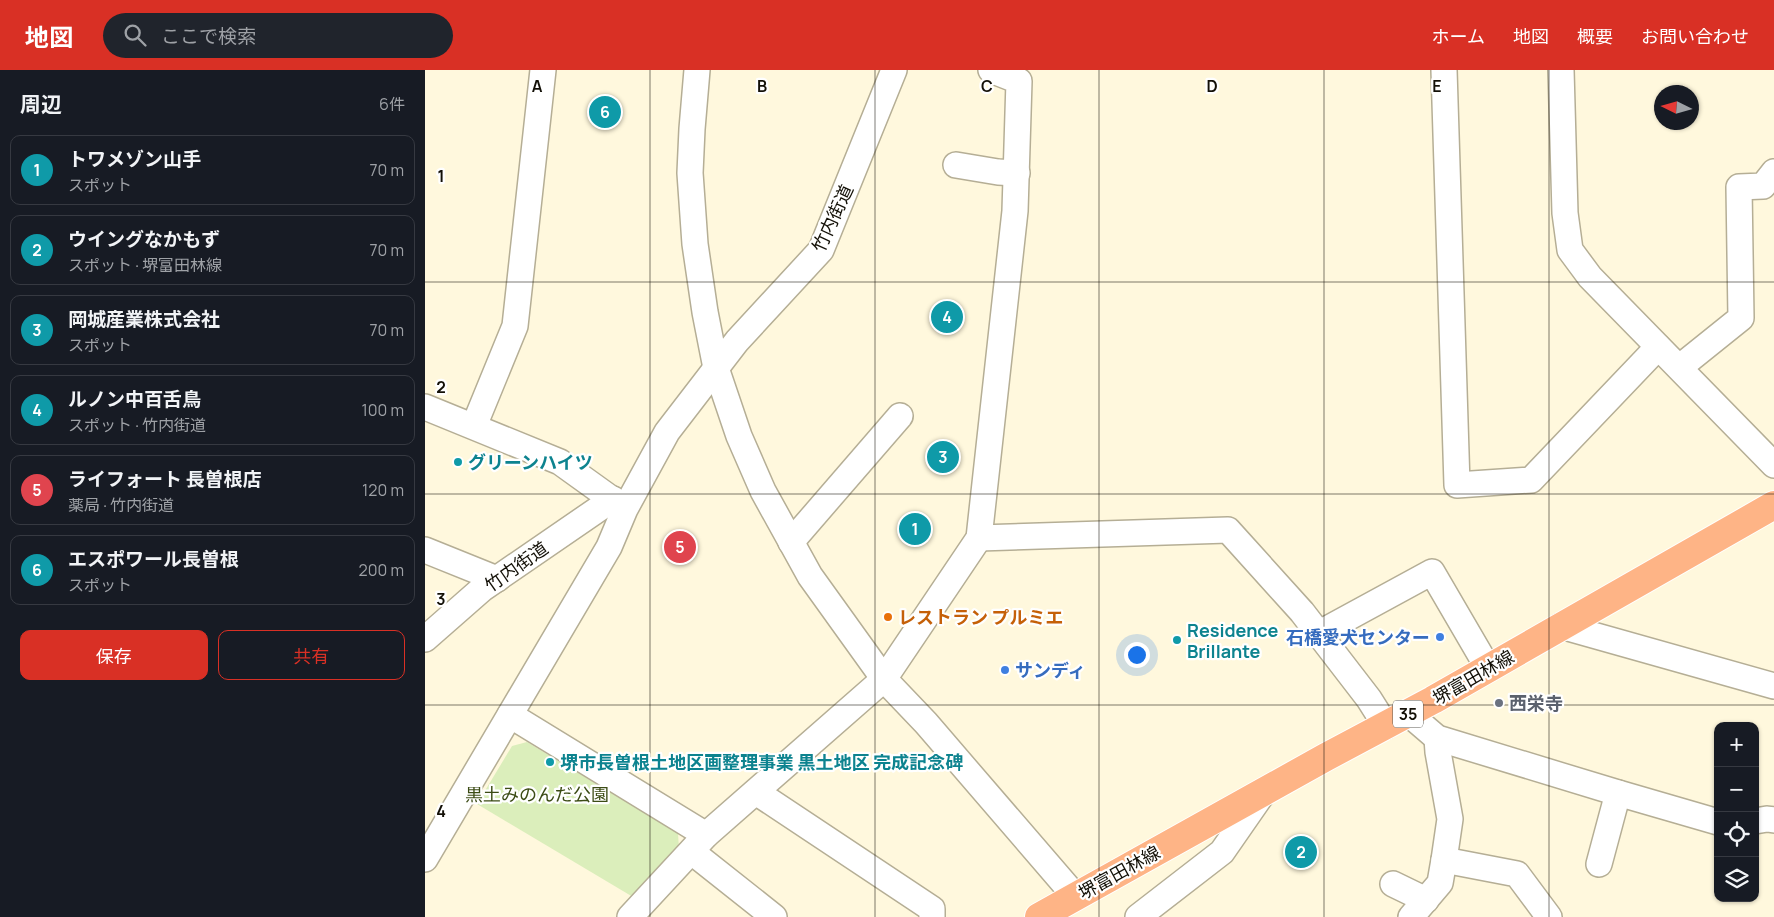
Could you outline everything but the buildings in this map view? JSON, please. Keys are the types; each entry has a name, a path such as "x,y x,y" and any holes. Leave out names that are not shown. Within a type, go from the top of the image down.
{"main road":[{"name":"堺富田林線","path":"1039,917 1397,720 1774,505"}],"street":[{"path":"474,426 515,326 543,70"},
{"path":"697,70 692,129 691,173 694,236 705,312 716,368 739,436 760,484 811,576 884,679 926,723 1075,896"},
{"name":"竹内街道","path":"428,848 609,547 619,504 688,402 737,340 821,250 894,70"},
{"path":"630,917 699,844 755,792 884,679 979,538 1015,211 1017,173 1019,81 991,70"},
{"path":"1444,70 1457,485 1531,480 1658,347"},
{"path":"1561,70 1565,213 1570,250 1590,277 1774,465"},
{"path":"956,165 1017,173"},
{"path":"1679,368 1741,318 1739,187 1763,186 1774,172"},
{"path":"425,407 560,462 619,504"},
{"path":"791,542 900,416"},
{"name":"竹内街道","path":"425,639 482,589 619,504"},
{"path":"979,538 1228,530 1302,612 1369,699 1397,720 1437,738 1714,821"},
{"path":"425,550 497,579"},
{"path":"1318,634 1432,572 1488,668"},
{"path":"1561,626 1774,686"},
{"path":"509,716 699,844 774,917"},
{"path":"1393,884 1419,909 1440,883 1439,847 1450,818 1437,738"},
{"path":"755,792 932,909 931,917"},
{"path":"1138,917 1222,852 1263,793"},
{"path":"1599,864 1617,793"},
{"path":"1759,820 1774,820"},
{"path":"1439,847 1517,874 1549,917"}],"green space":[{"name":"黒土みのんだ公園","path":"527,742 678,833 679,849 633,897 477,804 512,746"}],"place":[{"name":"エスポワール長曽根","path":"605,112"},
{"name":"ルノン中百舌鳥","path":"947,317"},
{"name":"岡城産業株式会社","path":"943,457"},
{"name":"グリーンハイツ","path":"458,462"},
{"name":"トワメゾン山手","path":"915,529"},
{"name":"ライフォート 長曽根店","path":"680,547"},
{"name":"レストラン プルミエ","path":"888,617"},
{"name":"石橋愛犬センター","path":"1440,637"},
{"name":"Residence Brillante","path":"1177,640"},
{"name":"サンディ","path":"1005,670"},
{"name":"西栄寺","path":"1499,703"},
{"name":"堺市長曽根土地区画整理事業 黒土地区 完成記念碑","path":"550,762"},
{"name":"ウイングなかもず","path":"1301,852"}]}
